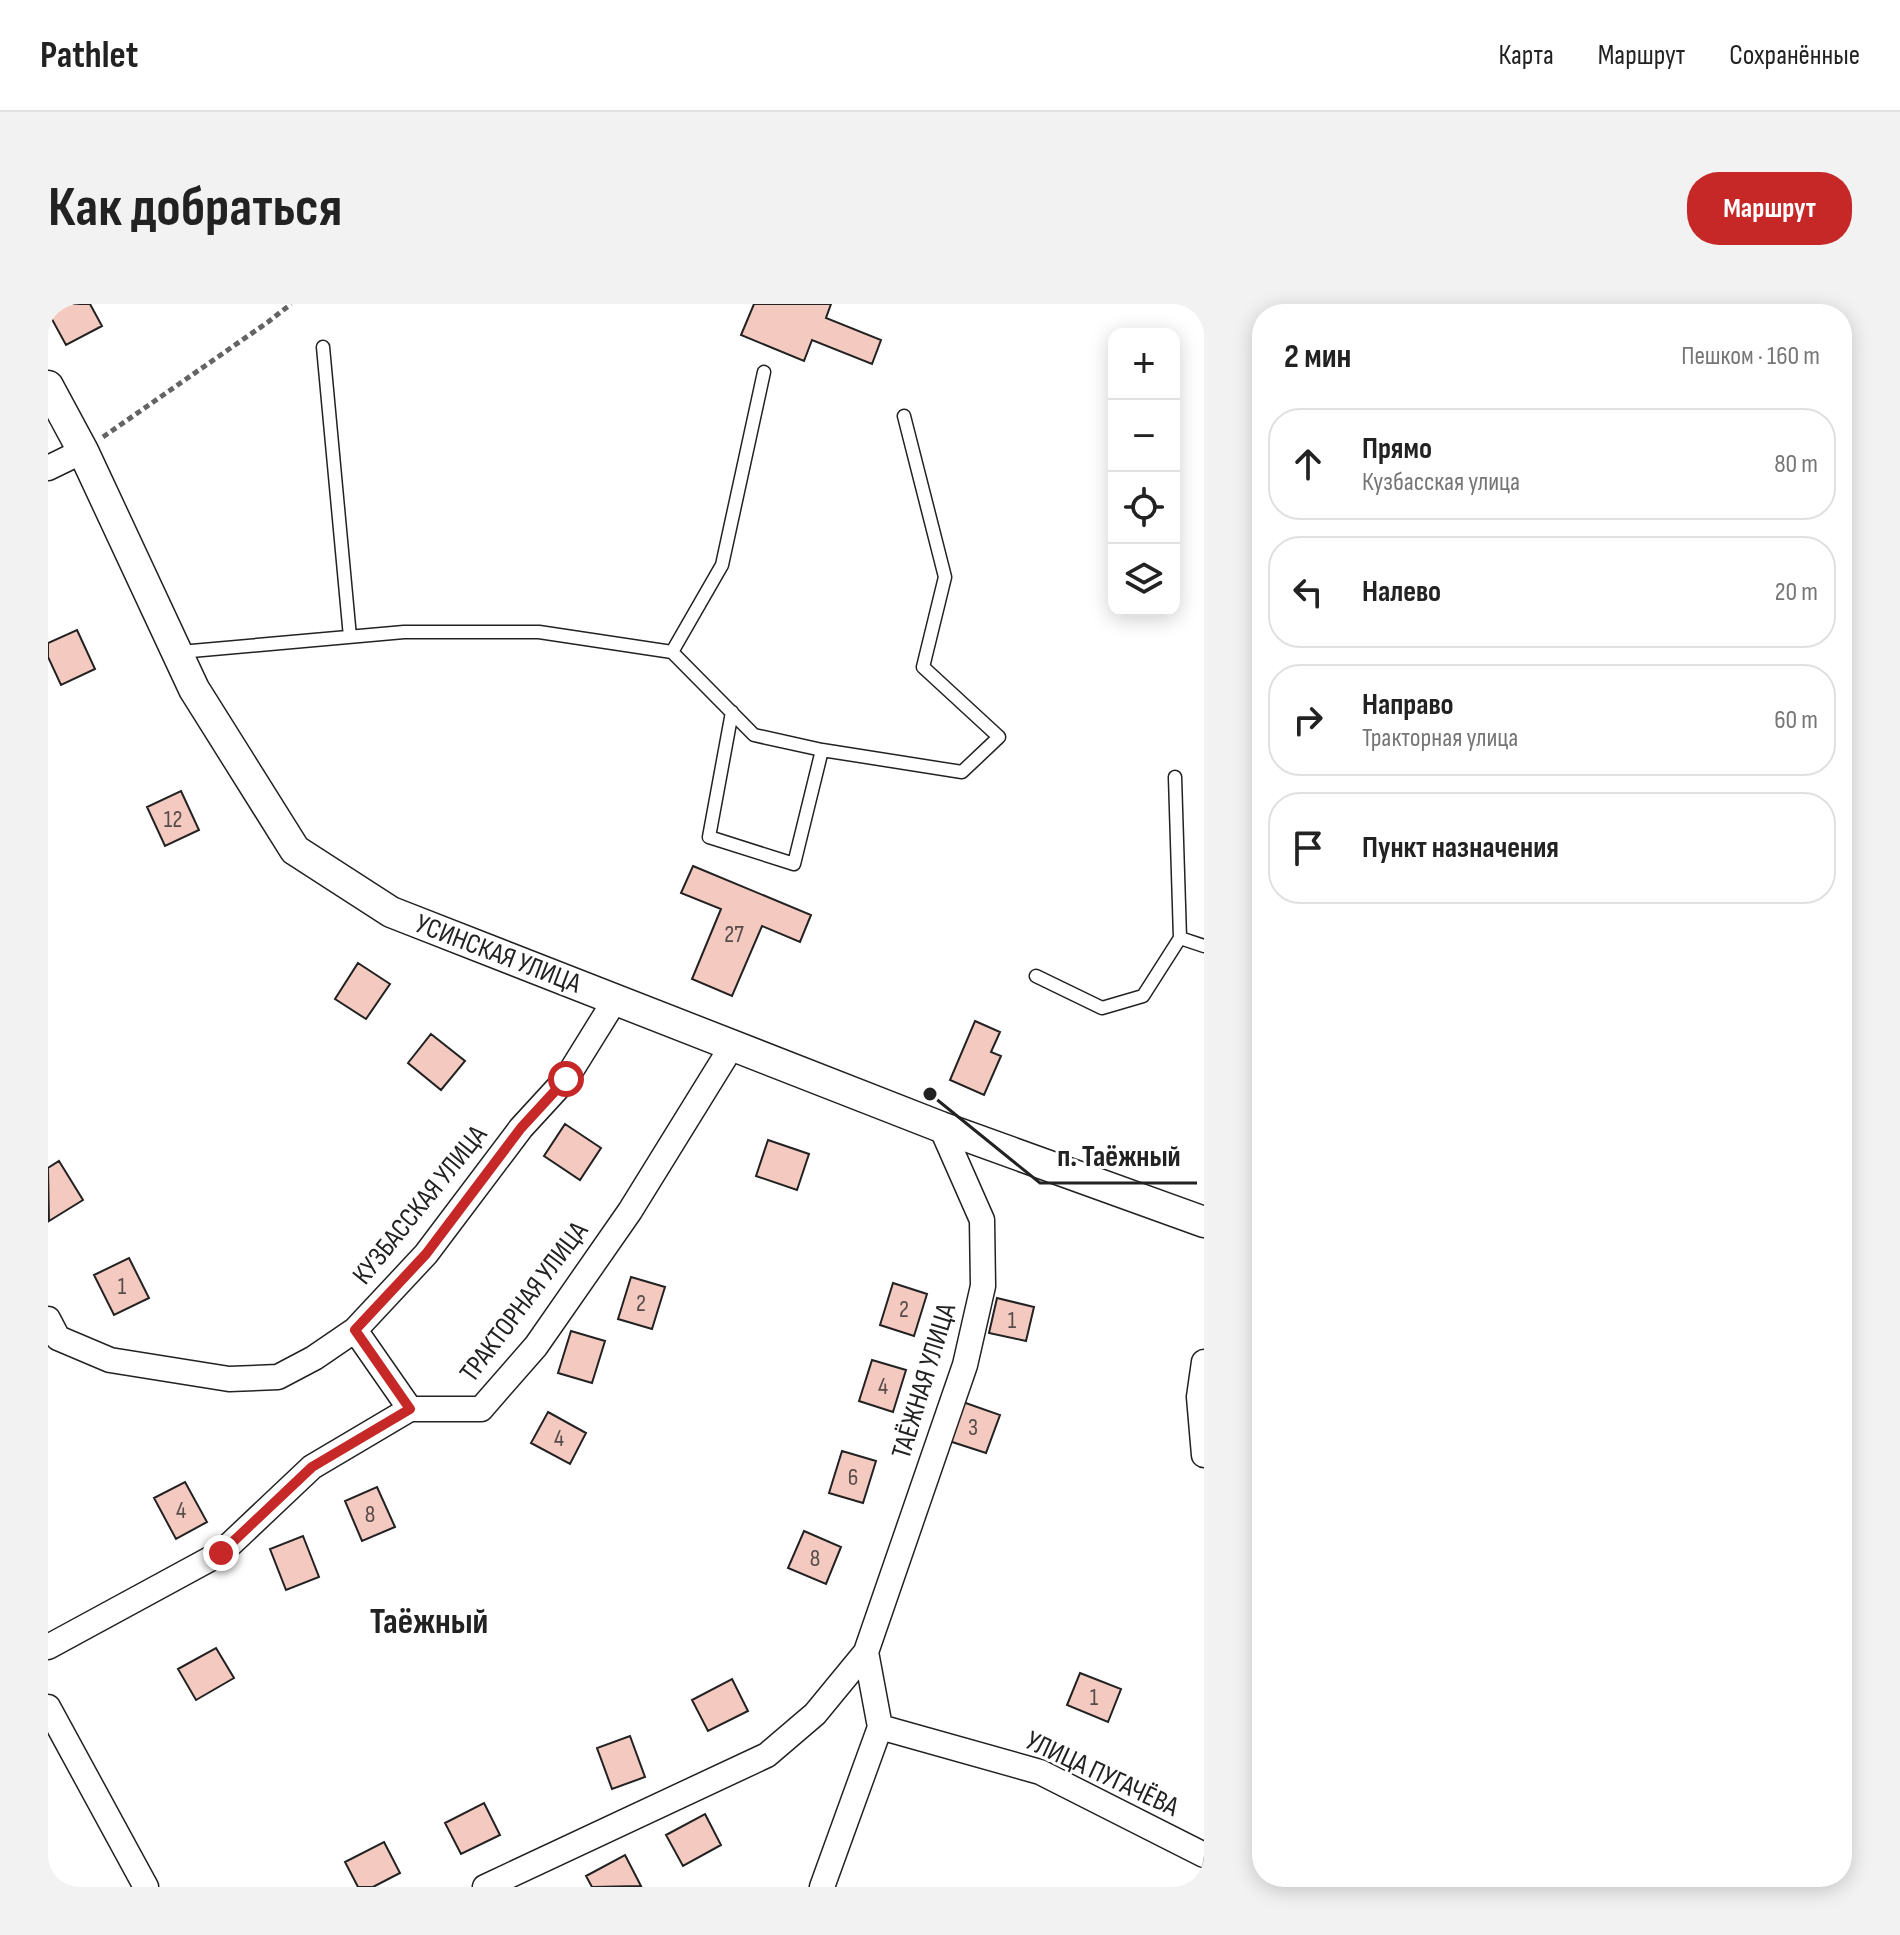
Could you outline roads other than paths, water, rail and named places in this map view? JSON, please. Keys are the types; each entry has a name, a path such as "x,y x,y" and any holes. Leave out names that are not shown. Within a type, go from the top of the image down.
{"street":[{"name":"УСИНСКАЯ УЛИЦА","path":"48,386 83,451 194,689 295,850 391,912 941,1127 1204,1222"},
{"path":"48,468 83,451"},
{"name":"КУЗБАССКАЯ УЛИЦА","path":"48,1319 58,1338 110,1360 229,1379 278,1377 314,1358 355,1330 426,1254 521,1128 566,1079 615,1000"},
{"name":"ТРАКТОРНАЯ УЛИЦА","path":"410,1409 481,1409 536,1346 630,1211 732,1046"},
{"name":"ТАЁЖНАЯ УЛИЦА","path":"485,1887 767,1755 815,1714 866,1652 965,1365 983,1286 982,1220 941,1127"},
{"path":"48,1647 221,1553 312,1467 410,1409 355,1330"},
{"path":"1204,1362 1199,1397 1204,1455"},
{"name":"ТАЁЖНАЯ УЛИЦА","path":"866,1652 880,1727"},
{"path":"48,1707 146,1887"},
{"path":"822,1887 880,1727"},
{"name":"УЛИЦА ПУГАЧЁВА","path":"880,1727 1040,1772 1204,1855"}],"lane":[{"path":"323,347 350,637"},
{"path":"672,652 722,565 764,372"},
{"path":"177,653 404,632 539,632 672,652 754,735 822,750 962,772 999,737 923,667 945,577 904,416"},
{"path":"732,712 709,837 794,864 822,750"},
{"path":"1036,976 1102,1008 1143,996 1180,938 1175,777"},
{"path":"1180,938 1204,946"}],"place":[{"name":"п. Таёжный","path":"930,1094"}],"district":[{"name":"Таёжный","path":"429,1622"}]}
